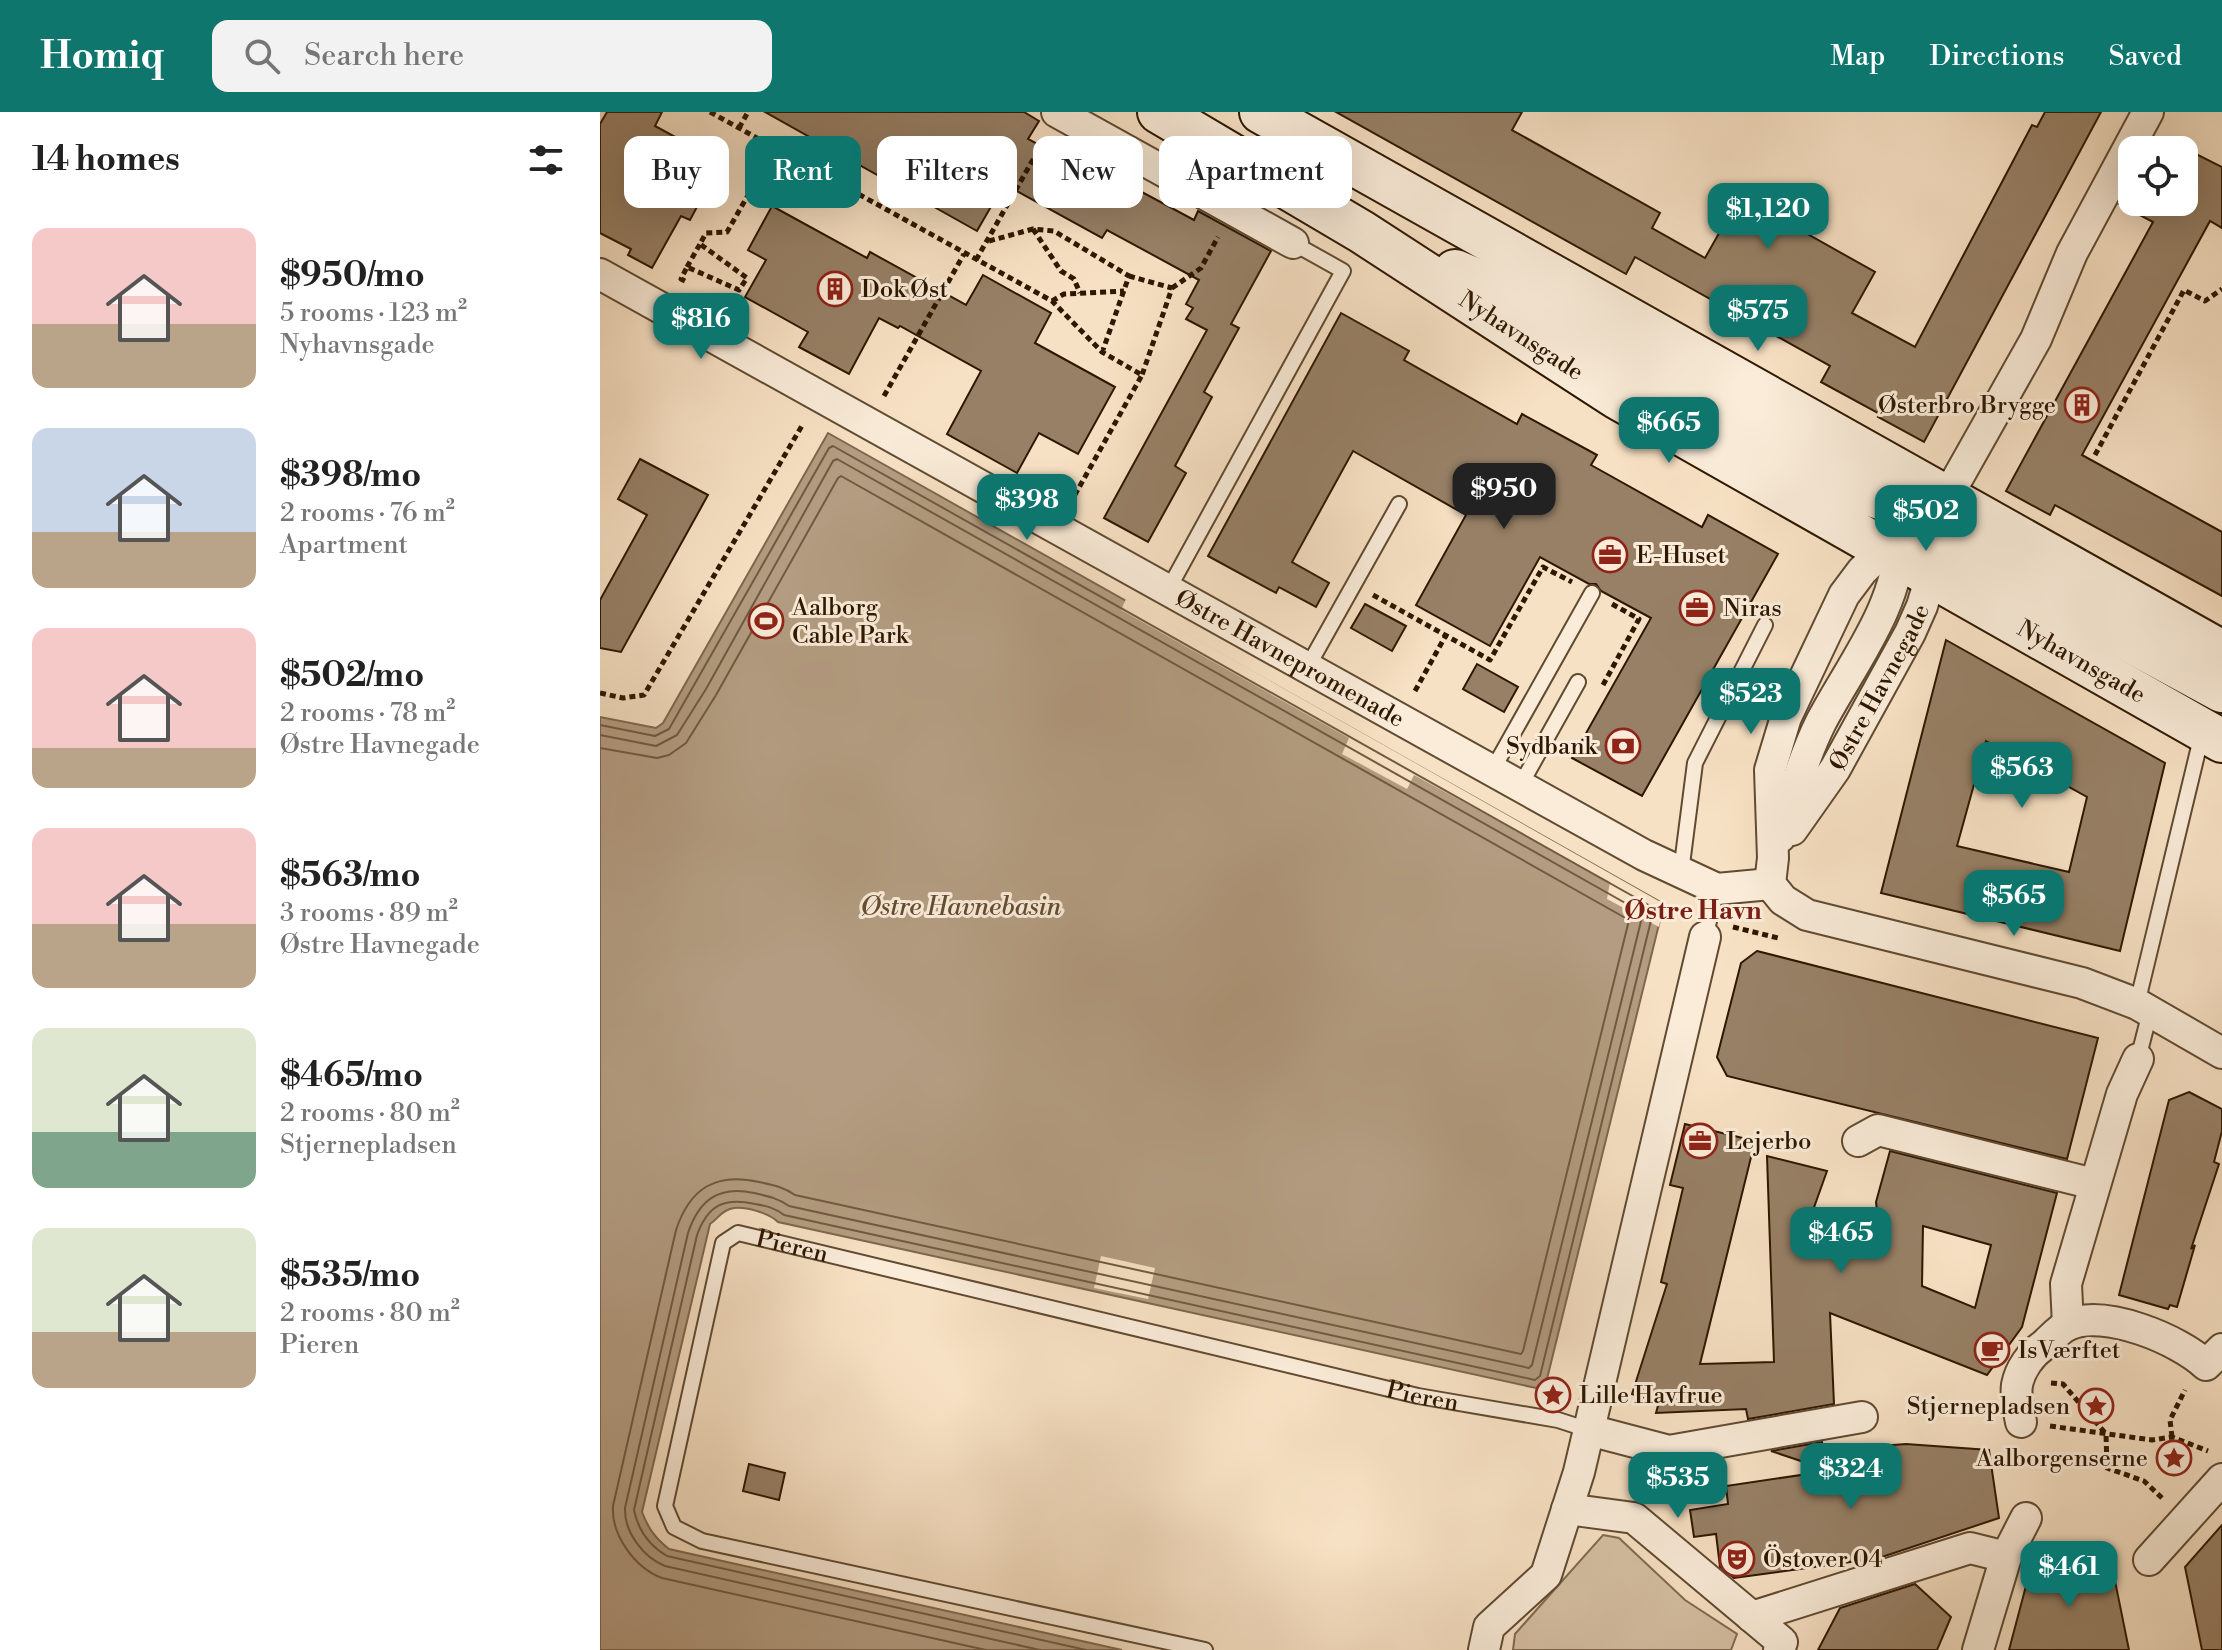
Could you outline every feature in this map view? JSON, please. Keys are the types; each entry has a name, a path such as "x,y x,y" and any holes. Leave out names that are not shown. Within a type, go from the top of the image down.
{"street":[{"name":"Nyhavnsgade","path":"1159,112 1362,232 1608,392 1907,544 2213,735"},
{"path":"1261,112 2222,652"},
{"path":"2148,112 2072,253 2036,339 1947,497 1915,505 1907,544 1844,595 1783,728 1770,770 1771,871 1783,900 1807,915 2082,983 2143,1008 2222,1053"},
{"path":"1058,113 1293,243"},
{"name":"Østre Havnepromenade","path":"600,274 1644,855 1717,889"},
{"path":"1873,456 1884,468 1907,544"},
{"path":"1907,544 1975,554 2222,691"},
{"name":"Østre Havnegade","path":"1771,871 1808,750 1892,587 1907,544"},
{"name":"Østre Havnegade","path":"1771,871 1835,769 1910,633 1907,544"},
{"path":"1717,889 1771,871"},
{"path":"1484,1650 1489,1627 1546,1575 1567,1509 1589,1430 1705,937"},
{"path":"2068,1325 2066,1284 2122,1094 2138,1059"},
{"path":"1858,1141 1878,1130 2094,1184"},
{"path":"2021,1422 2017,1387 2024,1366 2036,1351 2068,1325 2109,1321 2156,1335 2196,1355 2214,1357"},
{"path":"1589,1430 1669,1451 1862,1417"},
{"path":"2149,1560 2218,1468"},
{"path":"1567,1509 1634,1518 1782,1642 1779,1650"},
{"path":"1978,1650 2006,1557 2026,1518"},
{"path":"1752,1617 1970,1548 2006,1557"}],"lane":[{"path":"1168,590 1343,271 1293,243"},
{"path":"1307,668 1399,504"},
{"path":"1492,771 1592,593"},
{"path":"1681,872 1695,763 1765,625"},
{"path":"1520,786 1578,682"},
{"path":"2138,1059 2143,1008 2213,735"},
{"path":"1705,937 1717,889"},
{"name":"Pieren","path":"1205,1650 702,1541 674,1527 665,1506 723,1243 738,1233 1418,1396 1558,1420 1589,1430"}],"path":[{"path":"710,112 753,136"},
{"path":"739,128 748,112"},
{"path":"976,260 1058,113"},
{"path":"861,196 1052,301 1102,352 1142,375"},
{"path":"694,286 681,279 706,233 727,232 745,200"},
{"path":"1083,481 1142,375 1172,288 1201,268 1225,226"},
{"path":"989,241 1033,229 1054,231 1129,276 1172,288"},
{"path":"1033,229 1061,271 1074,279 1080,293"},
{"path":"687,267 739,290 747,278 700,244"},
{"path":"869,423 964,254"},
{"path":"1103,350 1129,276"},
{"path":"2095,455 2184,290 2205,301 2222,289"},
{"path":"1052,301 1064,294 1124,291"},
{"path":"600,693 623,698 644,695 819,395"},
{"path":"1354,584 1490,660 1543,567 1639,619 1602,687"},
{"path":"1411,698 1446,635"},
{"path":"2172,1437 2170,1420 2181,1394 2214,1357"},
{"path":"2024,1366 2043,1383 2063,1384 2106,1434 2107,1468 2144,1481 2162,1498"},
{"path":"2021,1422 2152,1440 2172,1437 2218,1468"}],"shaded area":[{"path":"1603,1535 1619,1538 1685,1600 1737,1634 1731,1650 1513,1650 1515,1634"}],"water":[{"name":"Østre Havnebasin","path":"828,433 1664,904 1546,1383 1536,1388 778,1222 749,1209 727,1210 710,1224 642,1512 649,1528 660,1541 669,1549 1122,1650 600,1650 600,717 656,728 663,723"}],"pier":[{"path":"1126,599 1664,904 1659,927 1607,899 1610,882 1414,775 1407,789 1342,754 1349,738 1121,610"},
{"path":"1101,1256 1155,1268 1148,1299 1094,1288"}],"building":[{"path":"607,112 662,112 655,126 673,136 624,136 624,208 696,208 690,220 681,216 652,268 628,255 631,249 600,233 600,124"},
{"path":"765,112 1024,112 1039,121 1028,139 1033,142 1033,200 1017,191 1017,136 877,136 877,175 861,166 861,136 808,136"},
{"path":"1336,112 1522,112 1512,130 1660,213 1652,228 1705,258 1740,196 1875,272 1852,313 1915,347 2032,125 2037,127 2045,112 2101,112 1924,442 1821,382 1830,366 1635,257 1626,274"},
{"name":"Østerbro Brygge","path":"2198,155 2222,167 2222,228 2210,221 2082,455 2222,532 2222,596 2055,505 2050,515 2006,491 2153,222 2142,216 2198,216"},
{"path":"1143,193 1159,201 1159,208 1172,208 1194,220 1198,211 1271,251 1231,324 1239,328 1204,392 1212,397 1175,466 1186,473 1148,542 1104,518 1207,330 1186,319 1193,308 1186,304 1199,280 1107,230 1102,238 1048,208 1143,208"},
{"path":"771,208 776,208 867,258 870,252 966,305 983,275 1051,313 1035,343 1115,387 1078,454 1039,433 1017,473 947,434 981,371 900,326 898,328 879,318 849,374 799,347 808,332 745,297 766,260 748,250"},
{"path":"936,208 990,208 977,231"},
{"name":"E-Huset","path":"1341,313 1409,351 1404,360 1517,424 1522,414 1597,455 1591,465 1702,527 1708,515 1778,554 1642,796 1572,758 1651,618 1601,591 1596,584 1589,584 1540,557 1490,646 1416,605 1466,515 1353,451 1292,562 1329,583 1316,607 1279,587 1276,593 1208,556"},
{"path":"640,459 708,495 621,652 600,648 600,600 647,515 618,499"},
{"path":"1365,604 1406,626 1392,651 1351,628"},
{"path":"1946,640 2165,763 2120,951 1881,893","holes":["1986,741 2087,797 2069,872 1957,846"]},
{"path":"1477,664 1518,687 1504,712 1463,689"},
{"path":"1757,951 2098,1038 2067,1159 1727,1076 1717,1057 1741,963"},
{"path":"2189,1092 2222,1109 2222,1131 2214,1162 2219,1164 2191,1249 2195,1245 2177,1307 2170,1305 2168,1309 2119,1295 2169,1100"},
{"path":"1685,1124 1755,1141 1700,1364 1774,1362 1767,1156 1827,1171 1806,1230 1879,1229 1876,1202 1890,1151 2057,1193 2022,1327 1987,1375 1830,1313 1834,1404 1748,1419 1746,1409 1656,1413 1659,1402 1632,1394 1667,1284 1661,1282 1683,1188 1670,1185","holes":["1923,1226 1991,1245 1975,1308 1922,1286"]},
{"path":"1822,1442 1825,1469 1771,1451"},
{"path":"1906,1444 1989,1450 1999,1518 1864,1563 1865,1560 1734,1578 1720,1567 1716,1534 1694,1537 1690,1510 1728,1504 1726,1486 1883,1463 1881,1446"},
{"path":"749,1464 785,1473 779,1500 743,1491"},
{"path":"2222,1525 2222,1650 2202,1650 2185,1567"},
{"path":"2035,1552 2113,1571 2129,1650 2009,1650"},
{"path":"1915,1584 1951,1617 1937,1650 1818,1650 1840,1608"}],"place":[{"name":"Dok Øst","path":"835,289"},
{"name":"Østerbro Brygge","path":"2082,405"},
{"name":"E-Huset","path":"1610,555"},
{"name":"Niras","path":"1697,608"},
{"name":"Aalborg Cable Park","path":"766,621"},
{"name":"Sydbank","path":"1623,746"},
{"name":"Lejerbo","path":"1700,1141"},
{"name":"IsVærftet","path":"1992,1350"},
{"name":"Lille Havfrue","path":"1553,1395"},
{"name":"Stjernepladsen","path":"2096,1406"},
{"name":"Aalborgenserne","path":"2174,1458"},
{"name":"Östover 04","path":"1737,1559"}],"district":[{"name":"Østre Havn","path":"1693,910"}]}
